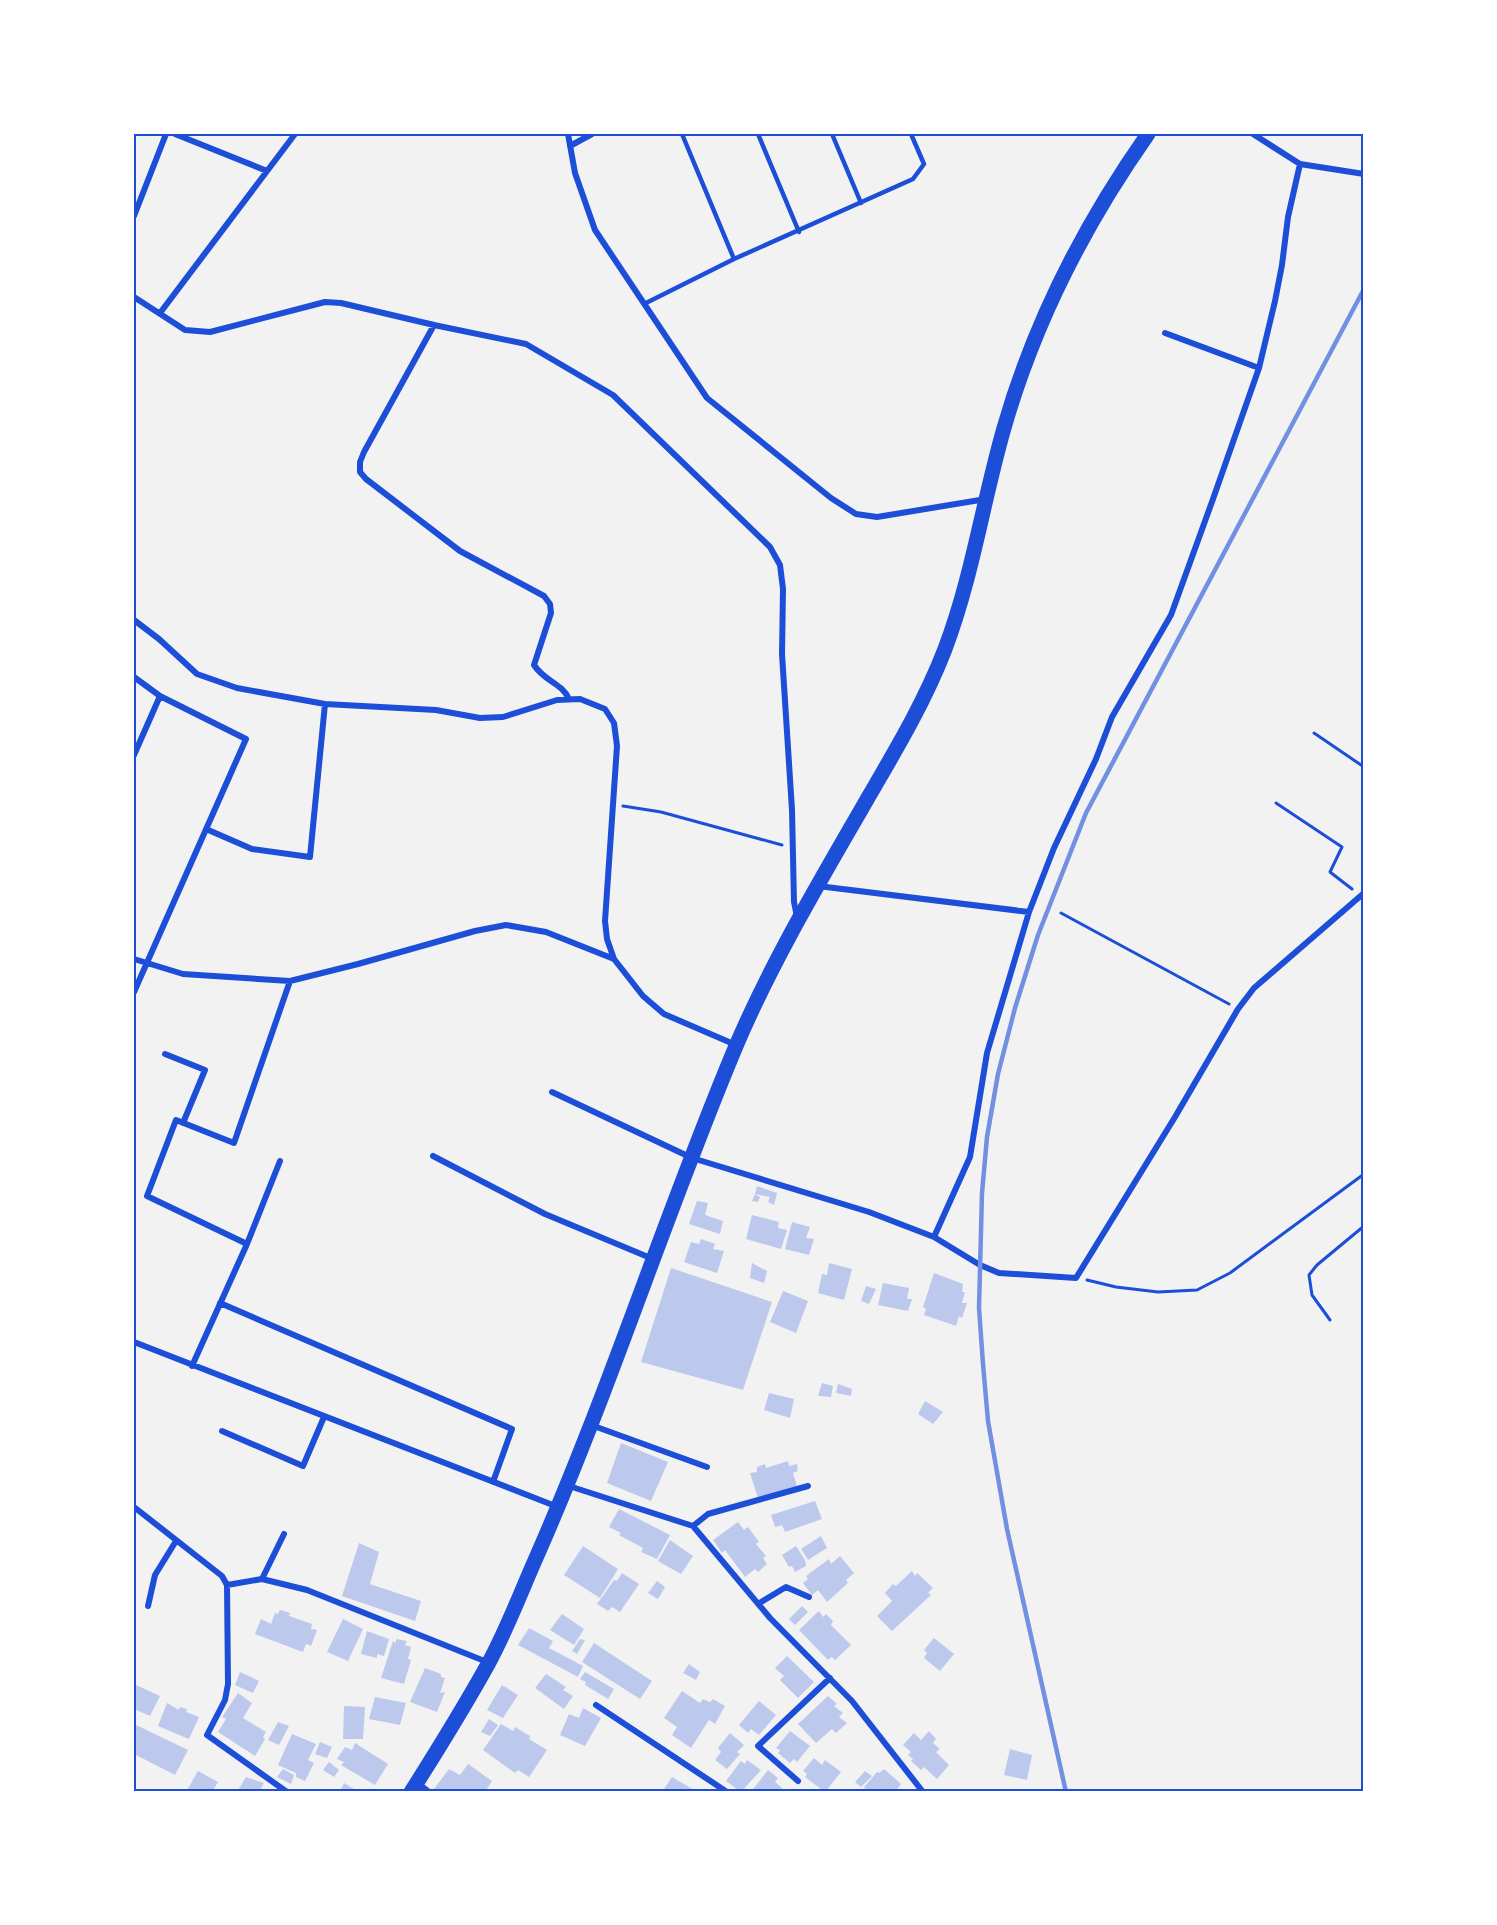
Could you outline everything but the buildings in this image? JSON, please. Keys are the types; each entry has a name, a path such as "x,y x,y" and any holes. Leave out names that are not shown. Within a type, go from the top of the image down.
{"highway":[{"path":"413,1787 489,1662 558,1507 736,1045 798,919 913,720 933,678 960,602 1004,428 1045,312 1093,217 1148,134"}],"street":[{"path":"134,216 166,134"},
{"path":"175,134 267,171"},
{"path":"160,313 295,134"},
{"path":"568,134 575,173 595,230 707,398 831,498 856,514 877,518 986,499"},
{"path":"570,146 592,134"},
{"path":"1253,134 1300,164 1364,174"},
{"path":"934,1237 970,1157 987,1053 1029,912 1054,848 1096,759 1112,717 1171,615 1259,368 1275,300 1287,217 1300,164"},
{"path":"134,297 185,330 210,332 325,302 342,303 526,344 613,395 770,547 780,566 783,589 782,654 794,902 798,919"},
{"path":"434,325 364,452 360,462 360,472 460,551 544,596 550,604 551,613 534,665 540,674 565,690 569,699"},
{"path":"1166,333 1259,368"},
{"path":"134,620 159,639 197,674 237,688 325,704 436,710 480,718 503,717 557,700 569,699 580,699 605,709 614,723 617,746 605,921 607,939 614,960 643,996 664,1014 736,1045"},
{"path":"134,677 160,696 246,739 134,992"},
{"path":"134,755 160,696"},
{"path":"206,829 252,849 310,857 325,704"},
{"path":"818,886 1029,912"},
{"path":"552,1092 692,1158 869,1212 934,1237 980,1265 999,1273 1076,1278 1238,1009 1254,988 1362,894"},
{"path":"134,959 183,974 290,981 474,931 506,925 546,932 614,960"},
{"path":"247,1244 147,1196 176,1120 234,1143 290,981"},
{"path":"165,1054 205,1070 183,1123"},
{"path":"433,1156 545,1214 654,1260"},
{"path":"192,1366 247,1244 280,1161"},
{"path":"220,1303 512,1429 493,1482"},
{"path":"134,1342 558,1507"},
{"path":"222,1431 303,1466 324,1416"},
{"path":"591,1425 707,1467"},
{"path":"567,1485 693,1526 758,1604 852,1701 923,1791"},
{"path":"693,1526 708,1514 808,1486"},
{"path":"134,1507 222,1576 227,1585 228,1684 225,1700 207,1735 287,1791"},
{"path":"262,1579 284,1534"},
{"path":"148,1606 155,1575 176,1541"},
{"path":"227,1585 262,1579 307,1590 489,1662"},
{"path":"758,1604 786,1587 809,1596"},
{"path":"798,1781 758,1746 830,1678"},
{"path":"596,1705 727,1791"},
{"path":"413,1787 429,1791"}],"lane":[{"path":"682,134 734,259"},
{"path":"758,134 799,232"},
{"path":"832,134 861,203"},
{"path":"644,304 734,259 799,232 913,179 924,164 911,134"}],"path":[{"path":"1314,733 1364,767"},
{"path":"1276,803 1342,847 1329,872 1362,894"},
{"path":"613,804 662,812 793,848"},
{"path":"1061,913 1238,1009"},
{"path":"1076,1278 1116,1287 1158,1292 1197,1290 1230,1273 1364,1174"},
{"path":"1330,1320 1312,1295 1309,1275 1317,1265 1364,1226"}],"railway":[{"path":"1066,1792 1007,1529 988,1421 979,1308 982,1193 987,1137 998,1074 1015,1008 1038,935 1086,813 1364,289"}]}
